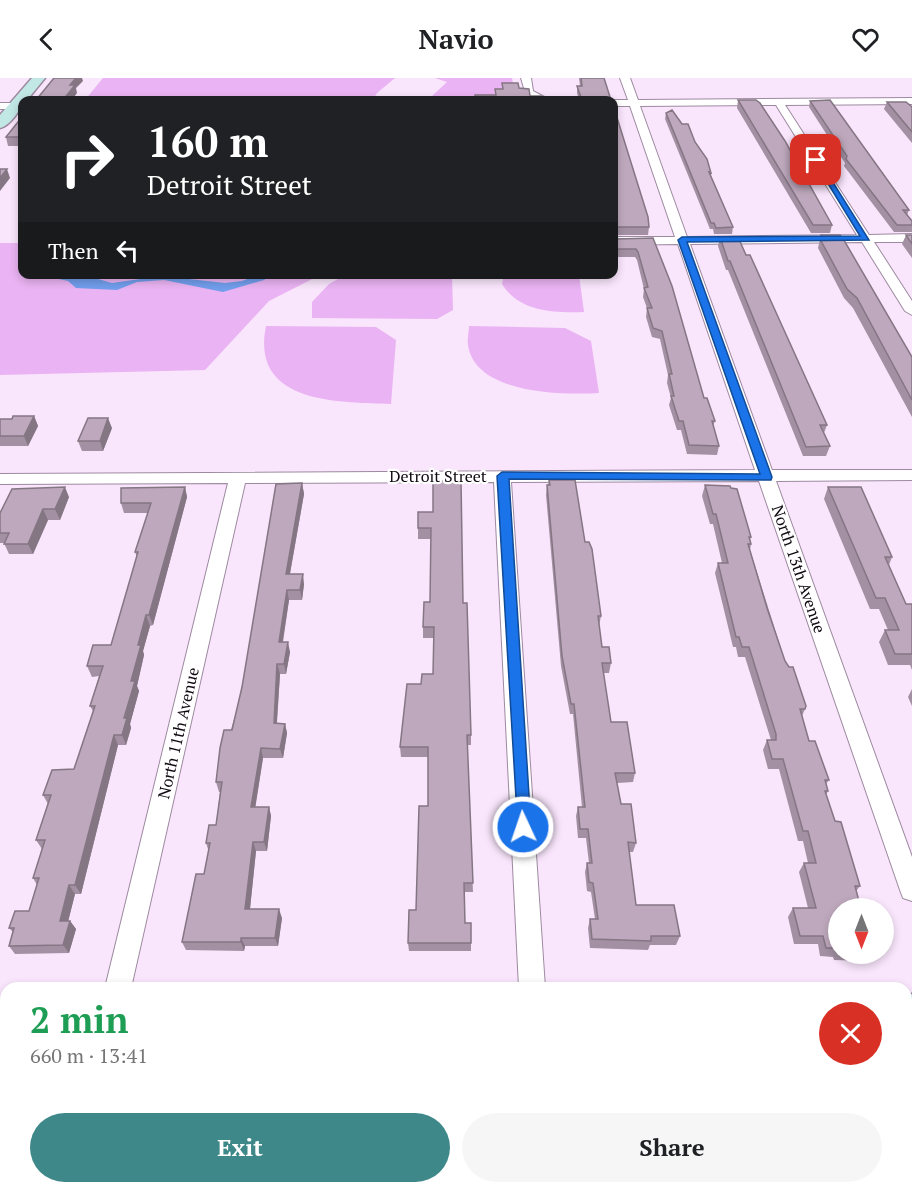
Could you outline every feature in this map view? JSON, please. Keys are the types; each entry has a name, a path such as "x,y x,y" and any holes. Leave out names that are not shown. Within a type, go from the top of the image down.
{"street":[{"path":"26,96 39,78"},
{"path":"526,78 529,93 536,96"},
{"name":"North 13th Avenue","path":"625,78 912,890"},
{"path":"618,103 912,101"},
{"path":"778,102 912,312"},
{"path":"0,106 18,105"},
{"path":"0,123 18,106"},
{"path":"618,241 912,238"},
{"path":"502,476 532,982"},
{"name":"Detroit Street","path":"0,479 912,476"},
{"name":"North 11th Avenue","path":"119,982 238,478"}],"shaded area":[{"path":"103,78 395,78 375,96 88,96"},
{"path":"435,78 512,78 514,90 491,96 432,96 447,82"},
{"path":"0,243 18,243 18,279 312,279 269,301 205,370 0,375"},
{"path":"338,279 452,279 453,310 437,319 312,318 312,302 329,284"},
{"path":"503,279 580,279 584,312 538,309 518,300 502,284"},
{"path":"266,326 376,327 396,340 391,404 324,399 303,394 285,384 271,371 265,352"},
{"path":"469,326 565,328 591,341 599,393 543,392 503,382 486,373 474,361 468,345"}],"water":[{"path":"59,279 98,279 112,283 141,279 189,279 225,283 265,279 223,292 164,280 137,282 117,290 76,288 68,281"}],"building":[{"path":"54,78 76,78 70,85 75,85 66,96 39,96"},
{"path":"581,78 604,78 610,96 581,96 577,86 582,86"},
{"path":"502,83 518,83 519,88 529,89 530,96 475,96 496,95 495,89 503,89"},
{"path":"738,100 756,100 760,103 785,141 832,225 813,225"},
{"path":"830,100 909,210 903,210 912,221 912,225 897,225 846,159 847,156 810,101"},
{"path":"887,102 906,102 912,107 912,132"},
{"path":"672,110 682,124 688,124 695,142 707,159 711,173 709,172 733,227 716,228 714,223 711,223 666,113"},
{"path":"618,121 648,217 649,227 618,227"},
{"path":"18,122 18,137 6,137"},
{"path":"0,169 7,169 0,178"},
{"path":"821,235 840,235 912,357 912,400 857,298 847,289 820,239 823,239"},
{"path":"906,235 912,235 912,244"},
{"path":"720,237 738,237 746,255 750,255 827,425 820,425 830,446 806,447"},
{"path":"653,238 672,286 704,398 707,398 715,421 712,421 719,446 689,445 683,421 679,421 671,396 674,396 669,374 672,374 662,331 653,328 647,308 652,308 644,288 648,287 636,249 618,249 618,239"},
{"path":"13,416 34,416 24,436 0,436 0,419 12,419"},
{"path":"88,418 108,418 100,441 78,441"},
{"path":"549,480 575,480 585,542 589,542 592,549 601,616 598,616 602,647 609,647 611,663 602,663 611,722 627,722 635,773 615,773 621,804 631,804 636,843 628,842 636,905 674,905 680,936 651,936 651,941 592,939 590,919 598,919 593,883 589,882 587,863 592,863 588,829 580,829 578,807 585,807 574,704 571,704 562,656 547,485 550,485"},
{"path":"433,481 461,481 463,603 467,603 471,735 467,735 473,883 464,883 465,923 471,923 471,943 408,943 409,910 416,910 419,806 428,806 428,747 400,747 407,684 421,684 422,674 433,674 434,627 423,627 424,602 430,602 431,528 418,528 418,512 433,512"},
{"path":"302,483 286,574 303,574 300,590 287,590 279,642 288,642 284,664 277,664 274,723 285,724 280,749 261,748 251,807 269,807 264,842 253,842 245,909 279,909 275,938 241,938 241,942 182,942 196,874 204,874 210,843 206,843 209,825 216,825 222,782 216,782 220,748 224,730 232,730 242,687 276,484"},
{"path":"705,485 730,486 737,489 751,537 749,537 751,544 748,544 767,608 785,661 789,667 793,667 806,706 805,709 800,709 809,741 815,741 829,780 825,780 828,791 825,791 835,821 841,822 860,886 855,886 858,898 828,898 828,948 826,948 823,936 800,936 793,908 816,908 804,863 816,863 808,831 803,831 783,759 772,759 767,740 776,740 776,734 749,647 742,647 739,637 736,637 718,563 728,563 716,514 713,514"},
{"path":"65,487 55,509 43,509 28,544 4,544 9,533 0,533 0,513 12,489"},
{"path":"185,487 149,615 146,615 138,645 141,645 131,681 135,681 124,718 127,718 122,735 114,735 75,885 69,885 60,921 70,921 63,945 9,946 14,928 9,928 15,911 29,911 39,878 33,878 45,840 36,840 51,795 43,795 52,770 74,769 95,706 90,706 103,666 87,666 93,645 111,645 138,552 135,552 151,503 121,503 121,488"},
{"path":"828,487 861,487 892,557 885,557 906,604 912,604 912,654 895,654 885,630 899,630 885,598 876,598"}],"route":[{"path":"523,827 502,476 767,477 682,240 866,238 816,160"}]}
